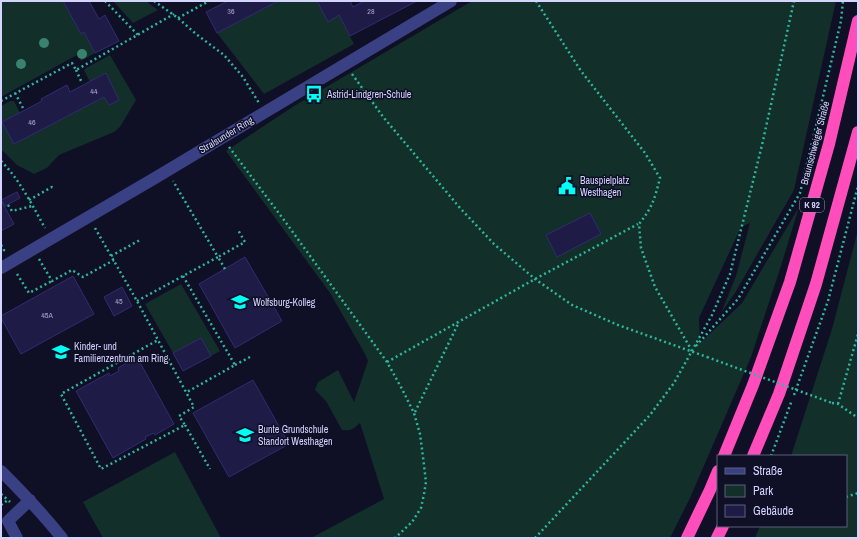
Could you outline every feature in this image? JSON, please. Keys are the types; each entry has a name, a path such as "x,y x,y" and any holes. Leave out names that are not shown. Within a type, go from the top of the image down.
{"highway":[{"name":"Braunschweiger Straße","path":"724,455 754,385 792,274 829,144 858,21"},
{"name":"K 92","path":"753,455 779,394 816,284 858,132"},
{"path":"687,538 717,473"},
{"path":"717,538 722,527"}],"street":[{"name":"Stralsunder Ring","path":"6,265 167,171 450,1"},
{"path":"1,471 30,500 62,538"},
{"path":"17,538 8,521 30,500"}],"path":[{"path":"105,1 138,35"},
{"path":"154,1 174,14 196,34 224,55 243,76 264,112"},
{"path":"178,18 209,1"},
{"path":"387,362 535,279 639,224 648,212 656,196 660,178 645,153 581,71 536,1"},
{"path":"535,538 650,415 674,382 712,315 730,274 762,145 794,1"},
{"path":"692,351 738,299 800,193 841,21 843,1"},
{"path":"76,70 174,14"},
{"path":"1,101 72,63 82,83"},
{"path":"344,64 384,118 460,208 494,244 535,279 572,305 618,325 838,404 858,418"},
{"path":"16,93 23,108"},
{"path":"222,138 284,220 387,362 414,413 420,434 426,482 421,508 412,522 395,538"},
{"path":"1,161 18,180 51,239"},
{"path":"167,171 225,269"},
{"path":"29,200 52,187 54,188"},
{"path":"8,205 12,211 32,206"},
{"path":"89,217 137,301 194,407 179,416 210,469"},
{"path":"639,224 641,248 655,287 692,351"},
{"path":"137,301 245,242 238,230"},
{"path":"111,256 140,240"},
{"path":"1,245 4,250 1,252"},
{"path":"33,249 52,281"},
{"path":"6,265 28,293 72,270 84,277 114,260"},
{"path":"183,276 235,365"},
{"path":"414,413 459,321"},
{"path":"838,404 858,334"},
{"path":"158,340 61,394 102,469 185,425"},
{"path":"186,392 250,357"},
{"path":"847,497 858,493"},
{"path":"1,494 8,500"}],"green space":[{"path":"1,1 63,1 81,34 84,32 95,53 81,61 77,55 1,97"},
{"path":"113,1 146,1 158,10 133,23"},
{"path":"278,1 317,1 328,21 339,15 354,44 264,94 217,33"},
{"path":"472,1 836,1 794,190 735,293 721,313 736,276 750,223 741,227 699,318 700,343 742,303 799,207 751,357 690,498 670,538 311,538 384,499 360,423 352,429 342,430 326,401 315,390 318,382 338,370 354,402 368,361 330,293 226,151 294,106"},
{"path":"110,55 136,100 120,127 114,132 59,155 47,168 34,174 17,165 3,151 1,152 1,106 10,101 14,101 20,113 2,122 14,144 104,97 109,105 119,100 106,74 90,82 84,70"},
{"path":"858,230 858,538 755,538 760,527 847,527 847,455 791,455 832,329"},
{"path":"181,284 220,351 211,356 201,338 173,353 145,304"},
{"path":"175,452 221,538 103,538 83,502"}],"building":[{"path":"63,1 89,1 99,19 105,15 119,41 95,53 84,32 81,34"},
{"path":"228,1 278,1 217,33 206,12"},
{"path":"317,1 350,1 353,7 364,1 417,1 350,36 339,15 328,22"},
{"path":"106,73 119,100 109,105 104,97 14,144 2,122 42,101 41,99 67,85 70,92"},
{"path":"17,192 20,198 5,206 1,200"},
{"path":"1,200 14,224 1,231"},
{"path":"590,213 601,234 557,257 546,235"},
{"name":"Wolfsburg-Kolleg","path":"245,257 282,321 235,348 199,284"},
{"path":"73,276 94,314 21,354 1,316"},
{"path":"122,287 132,306 114,316 104,297"},
{"path":"201,338 211,356 183,371 173,353"},
{"path":"137,357 174,424 155,435 154,433 145,437 146,439 113,458 76,391 109,373 110,376 119,371 118,368"},
{"name":"Bunte Grundschule Standort Westhagen","path":"253,380 289,444 229,477 193,413"}],"place":[{"name":"Astrid-Lindgren-Schule","path":"314,94"},
{"name":"Bauspielplatz Westhagen","path":"567,186"},
{"name":"Wolfsburg-Kolleg","path":"240,302"},
{"name":"Kinder- und Familienzentrum am Ring","path":"61,352"},
{"name":"Bunte Grundschule Standort Westhagen","path":"245,435"}]}
